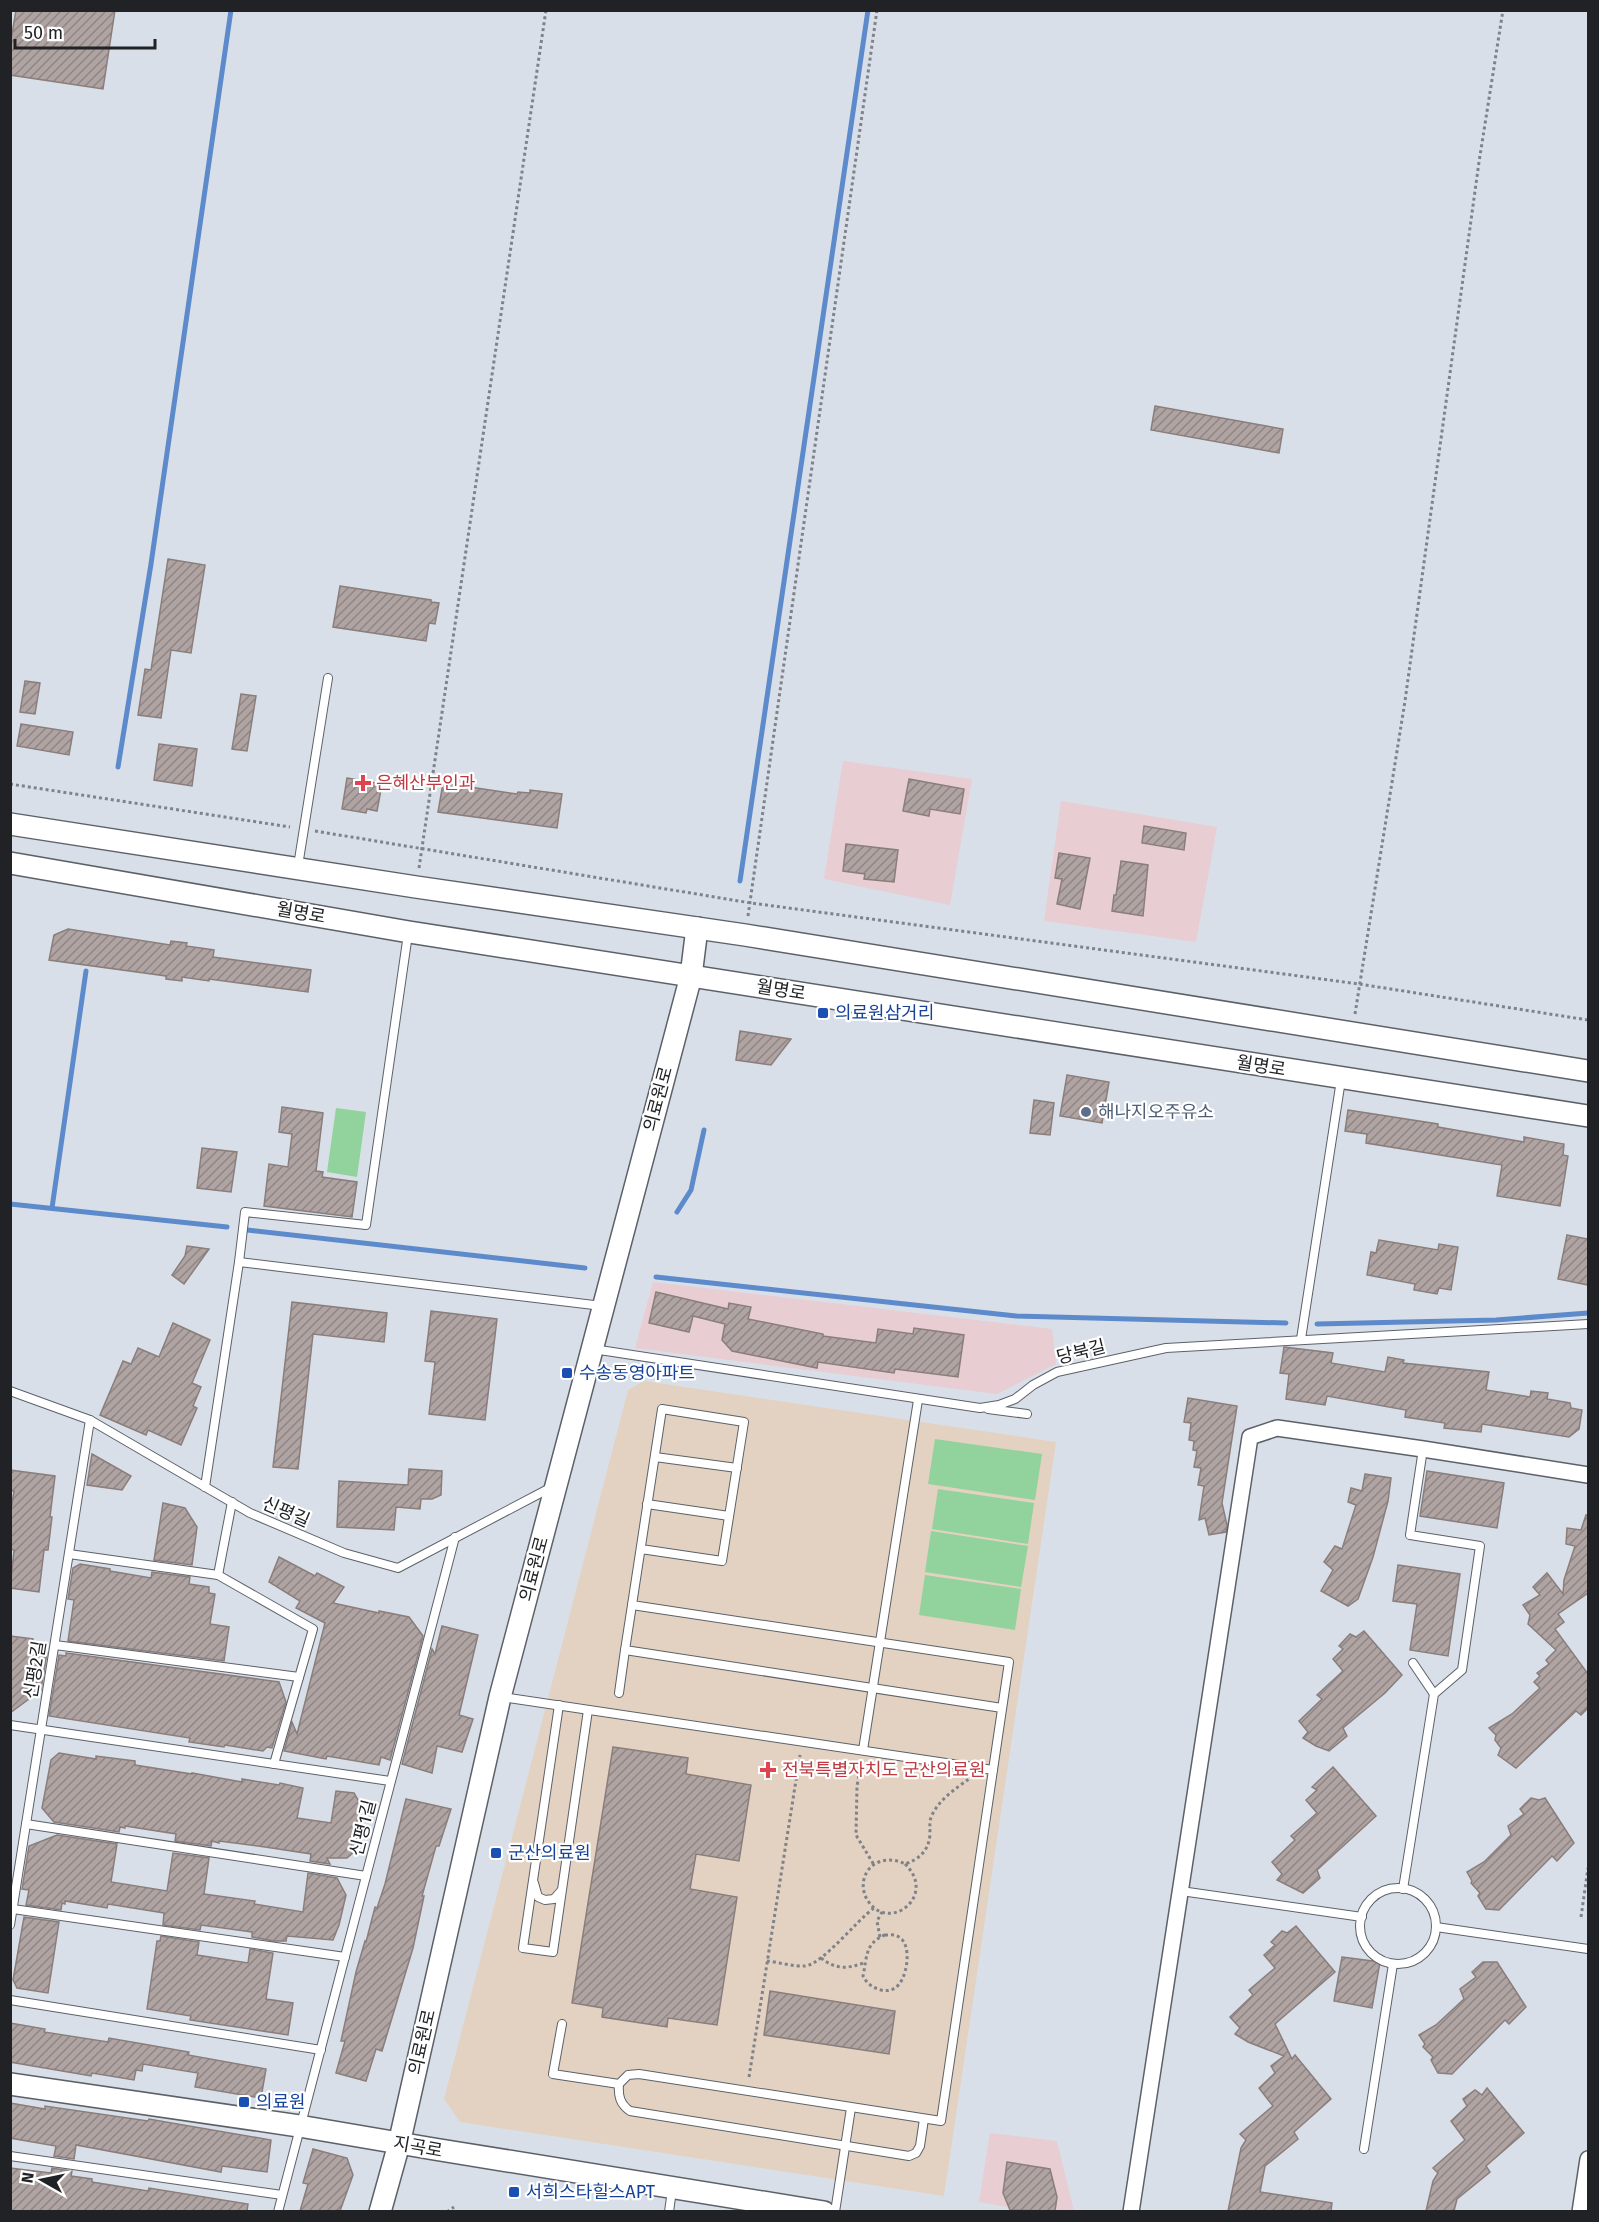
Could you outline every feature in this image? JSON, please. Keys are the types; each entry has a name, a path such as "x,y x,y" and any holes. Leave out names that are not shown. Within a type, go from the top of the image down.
{"street":[{"path":"10,824 745,935 1588,1071"},
{"name":"월명로","path":"10,863 409,932 1588,1116"},
{"name":"의료원로","path":"380,2211 399,2144 500,1697 691,976 697,928"},
{"path":"1131,2211 1250,1437 1277,1428 1588,1475"},
{"name":"지곡로","path":"10,2085 299,2126 824,2211"},
{"path":"1580,2211 1588,2158"}],"lane":[{"path":"297,868 328,678"},
{"path":"206,1487 245,1212 366,1225 409,932"},
{"path":"1301,1339 1342,1078"},
{"path":"239,1262 603,1306"},
{"name":"당북길","path":"591,1349 981,1408 1016,1399 1033,1385 1056,1372 1166,1348 1588,1324"},
{"name":"신평길","path":"10,1391 90,1420 250,1513 344,1553 398,1568 555,1486"},
{"path":"863,1750 918,1400"},
{"path":"981,1408 1027,1414"},
{"path":"619,1693 662,1409 744,1422 722,1561 641,1549"},
{"name":"신평2길","path":"10,1925 15,1872 27,1824 90,1420"},
{"path":"1403,1889 1434,1694 1462,1670 1480,1546 1410,1535 1423,1449"},
{"path":"655,1457 736,1468"},
{"path":"218,1575 232,1502"},
{"path":"647,1504 729,1516"},
{"name":"신평1길","path":"278,2211 455,1537"},
{"path":"69,1554 218,1575 312,1629 274,1764"},
{"path":"632,1605 1009,1662 941,2121 639,2074 628,2075 619,2084 618,2093 622,2106 630,2111 909,2156 916,2153 920,2146 924,2119"},
{"path":"55,1645 299,1677"},
{"path":"625,1650 1002,1708"},
{"path":"1413,1663 1434,1694"},
{"path":"500,1697 993,1770"},
{"path":"559,1705 523,1948 553,1952 588,1710"},
{"path":"10,1725 390,1781"},
{"path":"27,1824 366,1876"},
{"path":"533,1879 538,1897 545,1900 554,1899 563,1883"},
{"path":"1403,1889 1420,1895 1429,1904 1435,1915 1436,1927 1434,1940 1418,1959 1406,1964 1393,1964 1376,1956 1364,1942 1360,1930 1366,1906 1374,1896 1385,1890 1403,1889"},
{"path":"1181,1891 1362,1917"},
{"path":"13,1910 345,1957"},
{"path":"1436,1927 1588,1949"},
{"path":"1364,2149 1393,1964"},
{"path":"10,2000 321,2050"},
{"path":"562,2024 554,2074 619,2084"},
{"path":"835,2211 851,2108"},
{"path":"10,2156 282,2195"},
{"path":"669,2211 672,2188"}],"path":[{"path":"416,887 546,10"},
{"path":"745,935 877,10"},
{"path":"1352,1034 1405,701 1503,10"},
{"path":"10,784 423,847 751,903 1359,984 1588,1020"},
{"path":"747,2091 802,1742"},
{"path":"863,1750 857,1786 856,1834 874,1865"},
{"path":"906,1864 920,1857 928,1847 931,1816 956,1788 973,1776 974,1767"},
{"path":"890,1859 906,1864 915,1878 915,1895 910,1904 895,1913 882,1912 874,1908 865,1896 863,1887 868,1871 874,1865 890,1859"},
{"path":"1581,1917 1588,1868"},
{"path":"767,1960 805,1966 828,1954 851,1927 874,1908"},
{"path":"880,1937 877,1921 882,1912"},
{"path":"896,1935 902,1938 907,1947 908,1956 903,1978 897,1988 889,1991 875,1988 865,1980 863,1976 866,1962 870,1945 880,1937 896,1935"},
{"path":"821,1958 839,1968 848,1968 866,1962"},
{"path":"447,2211 454,2207"}],"shaded area":[{"path":"843,761 972,779 950,905 824,879"},
{"path":"1061,801 1217,827 1196,942 1044,921"},
{"path":"653,1282 1052,1329 1056,1364 997,1394 635,1348"},
{"name":"전북특별자치도 군산의료원","path":"644,1381 1056,1442 944,2196 460,2122 444,2099 628,1390"},
{"path":"990,2133 1057,2141 1074,2211 1029,2211 979,2202"}],"green space":[{"path":"336,1108 366,1112 357,1177 327,1172"},
{"path":"935,1439 1042,1454 1035,1500 928,1484"},
{"path":"938,1489 1034,1503 1028,1544 932,1529"},
{"path":"931,1531 1028,1546 1021,1587 925,1572"},
{"path":"925,1575 1021,1589 1015,1630 919,1615"}],"building":[{"path":"16,10 115,10 103,89 10,75 10,46"},
{"path":"1155,406 1283,429 1279,453 1151,430"},
{"path":"168,559 205,565 191,653 171,650 161,718 138,715 145,669 151,670"},
{"path":"340,586 439,603 435,624 429,623 426,641 333,627"},
{"path":"25,681 40,683 35,714 20,712"},
{"path":"241,694 256,696 247,751 232,749"},
{"path":"21,724 73,732 69,755 17,746"},
{"path":"159,744 197,749 192,786 154,780"},
{"path":"347,778 382,784 377,811 367,809 366,813 342,809"},
{"path":"909,779 964,789 960,814 930,809 929,816 903,811"},
{"path":"443,783 517,794 518,792 530,793 530,790 562,794 557,828 438,812"},
{"path":"1144,826 1186,833 1184,850 1142,843"},
{"path":"846,844 898,850 894,882 864,879 865,874 843,871"},
{"path":"1059,853 1090,858 1080,909 1057,904 1062,879 1055,878"},
{"path":"1121,861 1148,865 1143,916 1112,911"},
{"path":"68,929 170,945 171,941 187,943 186,946 214,950 213,957 311,970 308,992 209,979 209,981 182,977 182,981 166,979 166,976 49,960 54,935"},
{"path":"740,1031 791,1039 771,1065 736,1060"},
{"path":"1067,1075 1109,1082 1102,1123 1060,1116"},
{"path":"1034,1100 1054,1103 1050,1135 1030,1133"},
{"path":"282,1107 323,1113 316,1171 323,1172 322,1177 357,1182 352,1217 264,1206 269,1164 288,1167 292,1134 279,1132"},
{"path":"1348,1110 1438,1124 1438,1127 1524,1142 1524,1137 1564,1144 1563,1155 1568,1156 1560,1206 1497,1196 1502,1165 1366,1143 1367,1134 1345,1131"},
{"path":"202,1148 237,1152 231,1192 197,1188"},
{"path":"1567,1235 1588,1239 1588,1285 1558,1279"},
{"path":"1379,1240 1438,1250 1439,1244 1458,1247 1451,1290 1439,1288 1437,1294 1414,1290 1415,1284 1367,1275 1371,1252 1376,1253"},
{"path":"187,1246 209,1249 184,1284 172,1275 185,1256"},
{"path":"656,1292 728,1309 729,1303 751,1307 748,1319 823,1334 823,1336 876,1343 878,1329 913,1334 914,1328 964,1335 958,1377 895,1369 894,1373 818,1362 817,1368 732,1351 722,1340 725,1324 693,1316 689,1332 649,1323"},
{"path":"292,1302 387,1313 384,1342 313,1334 298,1469 273,1467"},
{"path":"431,1311 497,1319 485,1420 429,1414 435,1362 425,1361"},
{"path":"173,1323 210,1340 192,1383 201,1387 193,1406 197,1408 181,1445 148,1430 146,1435 100,1415 123,1361 131,1364 138,1348 159,1357"},
{"path":"1284,1347 1333,1353 1331,1363 1385,1372 1388,1357 1404,1360 1403,1363 1489,1372 1486,1390 1530,1397 1531,1391 1548,1393 1547,1399 1570,1403 1571,1408 1582,1410 1579,1429 1569,1437 1482,1424 1481,1432 1444,1428 1445,1423 1405,1417 1406,1410 1327,1396 1325,1405 1286,1399 1289,1374 1280,1373"},
{"path":"1188,1398 1237,1406 1222,1503 1227,1525 1226,1532 1209,1535 1205,1518 1199,1520 1204,1486 1198,1485 1201,1468 1194,1467 1197,1451 1193,1450 1194,1441 1189,1440 1191,1423 1184,1422"},
{"path":"92,1454 131,1476 122,1490 87,1485"},
{"path":"409,1469 442,1471 441,1495 432,1499 421,1499 420,1509 396,1507 394,1530 337,1527 339,1481 408,1485"},
{"path":"10,1470 55,1476 48,1550 44,1550 39,1592 10,1588 14,1550 10,1549 10,1516 14,1491 10,1491"},
{"path":"1427,1471 1504,1483 1497,1528 1420,1516"},
{"path":"1365,1474 1391,1478 1388,1501 1373,1557 1358,1599 1348,1606 1321,1591 1333,1570 1324,1562 1335,1546 1342,1549 1356,1505 1348,1502 1351,1488 1362,1491"},
{"path":"163,1503 185,1508 197,1527 192,1565 154,1560"},
{"path":"1586,1515 1588,1515 1588,1593 1558,1614 1564,1622 1555,1629 1588,1674 1588,1708 1581,1715 1576,1711 1516,1768 1498,1755 1501,1748 1495,1740 1496,1735 1489,1728 1512,1714 1540,1688 1534,1682 1540,1676 1537,1673 1549,1664 1546,1660 1556,1650 1528,1624 1530,1615 1523,1605 1540,1595 1533,1587 1547,1573 1563,1594 1564,1580 1575,1546 1566,1544 1567,1528 1581,1530"},
{"path":"279,1557 315,1576 317,1573 344,1587 333,1603 409,1617 423,1636 390,1760 381,1757 379,1765 284,1751 292,1722 297,1734 325,1623 296,1608 300,1601 269,1582"},
{"path":"80,1564 151,1578 152,1572 190,1577 189,1584 209,1587 209,1593 215,1594 210,1624 229,1627 224,1661 68,1641 74,1600 68,1599 73,1568"},
{"path":"1398,1565 1460,1574 1448,1656 1410,1650 1417,1604 1393,1601"},
{"path":"442,1626 478,1635 459,1715 473,1719 462,1752 437,1746 432,1773 402,1764 432,1649 435,1654"},
{"path":"1364,1631 1402,1675 1385,1693 1343,1728 1347,1736 1329,1751 1303,1738 1308,1732 1299,1721 1322,1699 1317,1695 1343,1671 1333,1659 1343,1649 1339,1646 1350,1634 1356,1637"},
{"path":"10,1636 33,1639 31,1651 47,1653 41,1690 10,1713"},
{"path":"66,1653 279,1682 286,1702 272,1748 267,1747 263,1751 189,1742 190,1738 49,1716 59,1655 66,1656"},
{"path":"613,1747 688,1758 686,1774 751,1785 739,1861 696,1854 690,1889 737,1897 717,2025 668,2018 667,2027 602,2017 603,2008 572,2003"},
{"path":"59,1753 96,1759 96,1756 135,1761 135,1765 242,1782 242,1779 303,1788 297,1818 331,1823 336,1791 354,1793 362,1807 356,1837 360,1837 355,1851 347,1858 327,1858 330,1864 310,1861 311,1854 265,1847 219,1841 219,1843 212,1841 211,1846 175,1841 176,1834 125,1826 125,1828 120,1827 119,1832 54,1822 42,1808 51,1760"},
{"path":"1333,1767 1376,1816 1317,1870 1320,1878 1303,1893 1277,1880 1282,1874 1272,1862 1295,1840 1291,1836 1317,1813 1306,1800 1317,1790 1312,1787"},
{"path":"1531,1798 1539,1800 1545,1798 1574,1843 1557,1861 1552,1856 1499,1910 1486,1909 1478,1896 1480,1893 1471,1883 1467,1872 1484,1862 1511,1835 1508,1826 1524,1814 1520,1809"},
{"path":"406,1799 451,1809 439,1846 436,1846 422,1896 424,1896 413,1948 382,2051 376,2049 366,2081 336,2073 345,2041 341,2041 356,1972 375,1907 377,1908 385,1884"},
{"path":"57,1835 117,1844 111,1882 167,1891 173,1853 209,1858 204,1894 255,1901 254,1904 303,1912 308,1873 337,1878 346,1895 339,1925 333,1940 287,1936 286,1941 274,1941 252,1937 252,1932 201,1925 200,1930 163,1925 164,1913 108,1904 107,1908 65,1901 65,1904 62,1903 61,1910 26,1905 29,1890 22,1889 29,1846"},
{"path":"24,1917 59,1922 48,1993 17,1988 13,1980"},
{"path":"1296,1926 1335,1972 1275,2024 1292,2059 1295,2055 1331,2099 1294,2132 1298,2139 1265,2166 1260,2192 1332,2203 1331,2211 1228,2211 1241,2148 1246,2140 1240,2134 1273,2106 1259,2088 1275,2073 1271,2066 1284,2056 1248,2042 1235,2034 1240,2028 1230,2017 1253,1995 1249,1990 1275,1968 1264,1955 1275,1945 1271,1942 1282,1931 1287,1933"},
{"path":"161,1936 199,1942 197,1955 248,1963 250,1949 273,1953 266,1999 293,2003 288,2035 190,2020 191,2016 147,2009 157,1941 160,1941"},
{"path":"1342,1957 1380,1962 1372,2008 1334,2001"},
{"path":"1483,1962 1497,1962 1526,2007 1509,2024 1505,2020 1452,2074 1438,2073 1431,2060 1433,2057 1423,2047 1425,2044 1419,2035 1436,2025 1464,1999 1460,1989 1476,1977 1472,1972"},
{"path":"770,1991 895,2011 889,2054 764,2035"},
{"path":"10,2023 45,2029 44,2032 108,2042 109,2038 189,2052 188,2055 266,2069 261,2098 195,2087 198,2073 143,2064 142,2071 136,2070 134,2080 92,2073 91,2076 10,2062"},
{"path":"1487,2088 1524,2133 1486,2166 1490,2172 1457,2199 1454,2211 1426,2211 1433,2181 1438,2173 1433,2168 1465,2140 1451,2121 1467,2106 1463,2099 1475,2090 1482,2095"},
{"path":"10,2103 148,2121 149,2119 271,2140 267,2172 222,2166 221,2172 76,2145 74,2159 54,2156 56,2146 10,2138"},
{"path":"313,2149 347,2158 353,2175 340,2211 300,2211 308,2184 303,2183"},
{"path":"1007,2162 1050,2169 1057,2197 1055,2211 1010,2210 1003,2193"},
{"path":"10,2168 51,2173 52,2168 72,2171 71,2176 92,2179 92,2182 148,2191 149,2188 248,2204 247,2211 10,2211"}],"waterway":[{"path":"118,767 151,564 231,10"},
{"path":"740,881 868,10"},
{"path":"52,1208 86,971"},
{"path":"677,1212 691,1190 704,1130"},
{"path":"10,1204 227,1227"},
{"path":"247,1230 585,1268"},
{"path":"656,1277 1016,1316 1286,1323"},
{"path":"1317,1324 1496,1320 1588,1313"}],"place":[{"name":"은혜산부인과","path":"363,783"},
{"name":"의료원삼거리","path":"823,1013"},
{"name":"해나지오주유소","path":"1086,1112"},
{"name":"수송동영아파트","path":"567,1373"},
{"name":"전북특별자치도 군산의료원","path":"768,1770"},
{"name":"군산의료원","path":"496,1853"},
{"name":"의료원","path":"244,2102"},
{"name":"서희스타힐스APT","path":"514,2192"}]}
